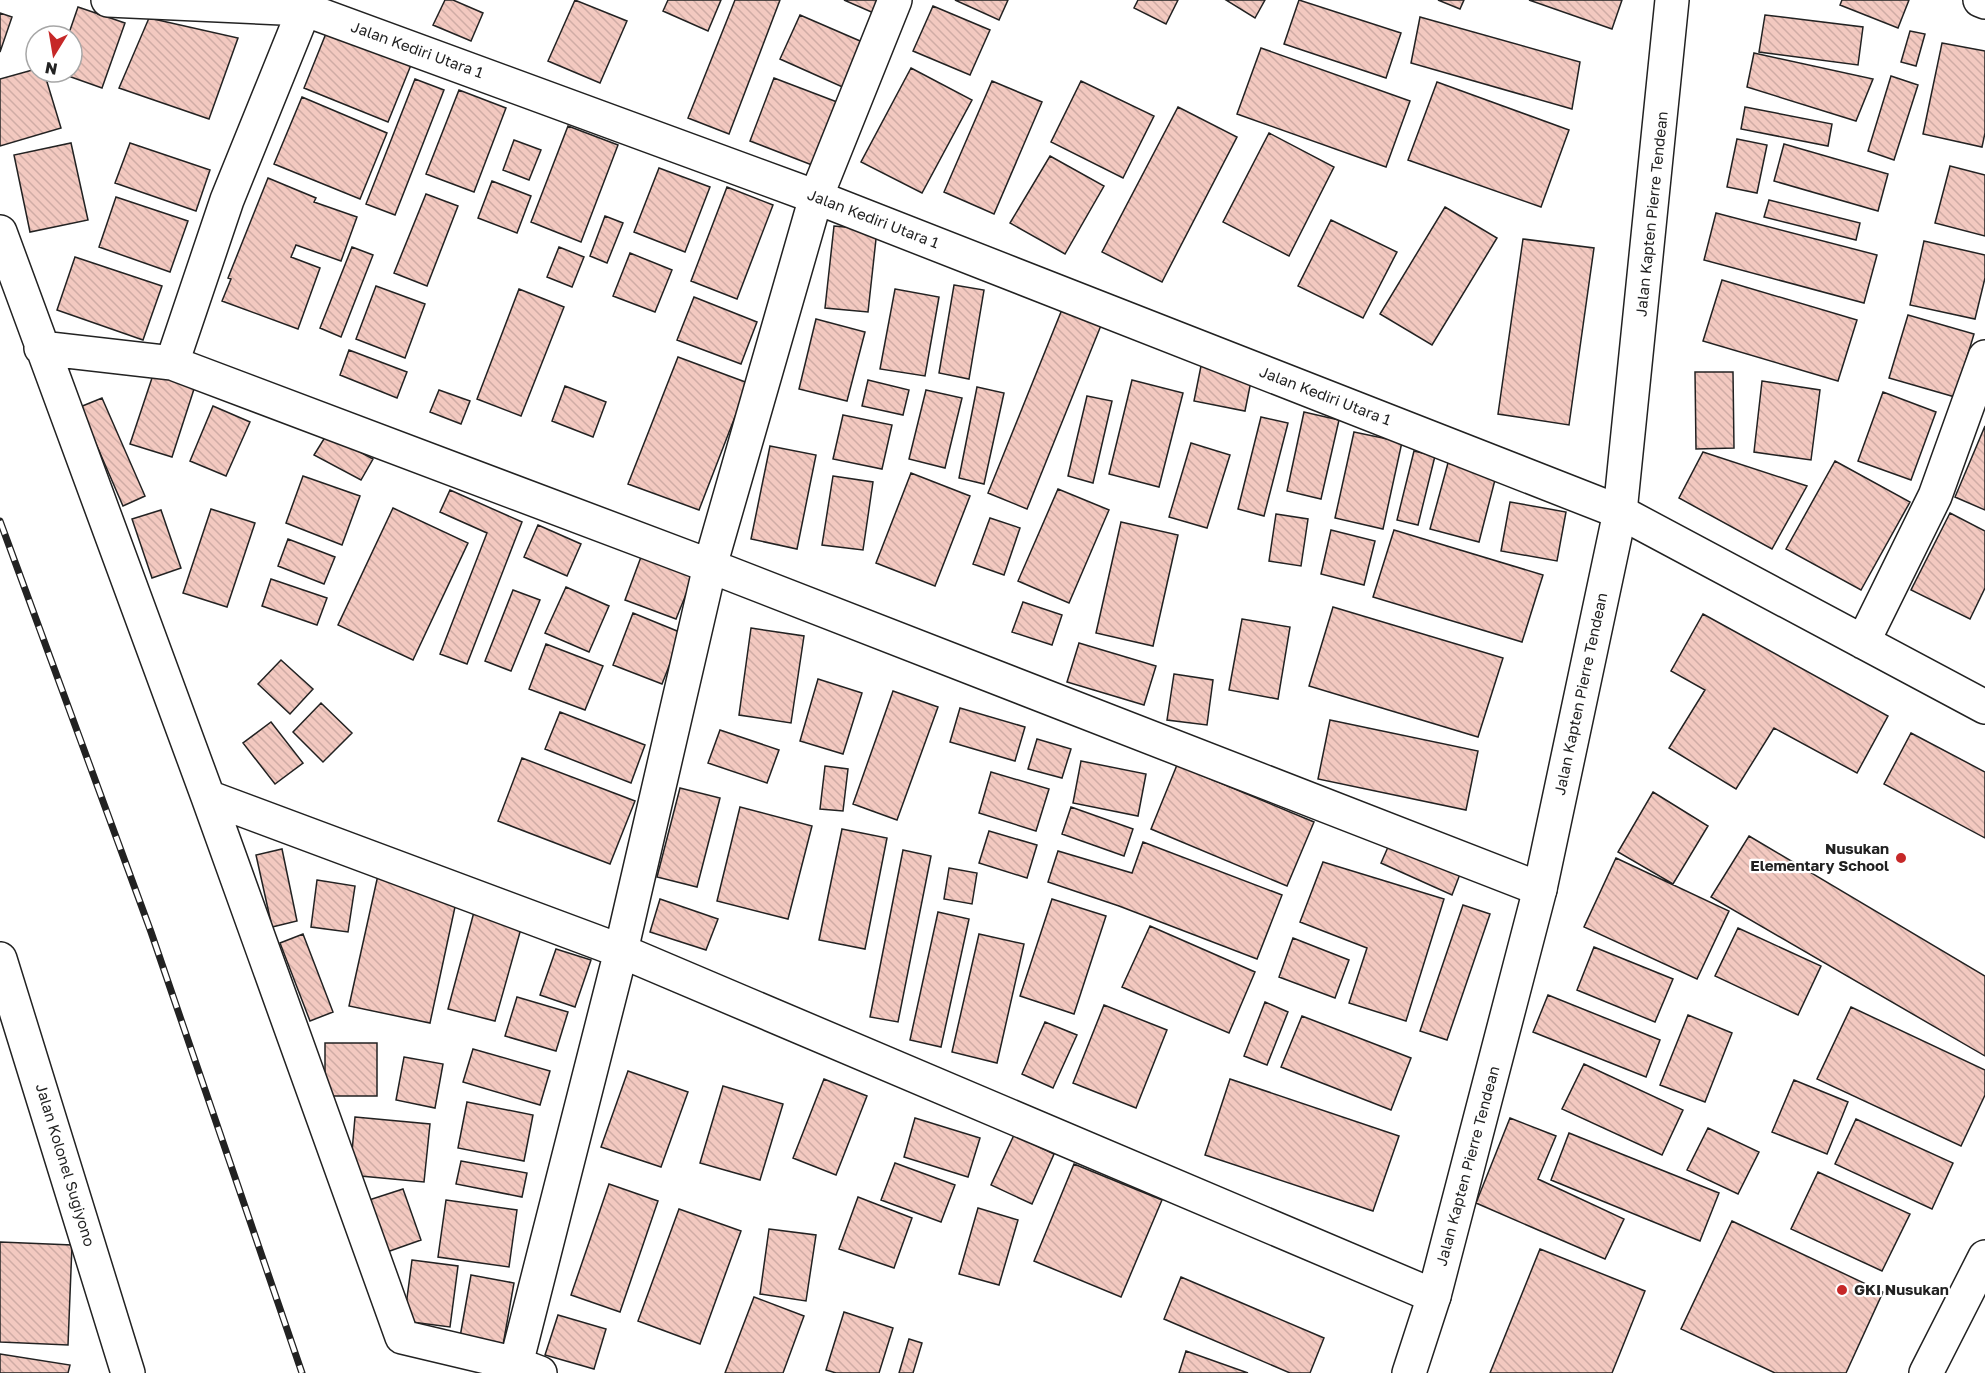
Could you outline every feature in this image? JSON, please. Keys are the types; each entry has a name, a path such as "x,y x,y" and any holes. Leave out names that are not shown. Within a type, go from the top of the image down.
{"main road":[{"name":"Jalan Kediri Utara 1","path":"108,0 306,4 816,197 1620,512 1985,707"},
{"path":"0,232 208,797 402,1337 528,1368 710,566 816,197 895,0"},
{"name":"Jalan Kapten Pierre Tendean","path":"1409,1373 1434,1296 1540,889 1620,512 1672,0"},
{"path":"1980,0 1985,2"},
{"path":"172,363 227,200 306,4"},
{"path":"41,348 172,363 710,566 1540,889"},
{"path":"1863,642 1935,496 1985,357"},
{"path":"208,797 621,951 1434,1296"},
{"name":"Jalan Kolonel Sugiyono","path":"4,977 128,1373"},
{"path":"1926,1373 1985,1257"}],"building":[{"path":"445,0 453,0 483,13 471,41 433,25"},
{"path":"575,0 627,21 600,83 548,61"},
{"path":"668,0 721,0 708,31 663,11"},
{"path":"735,0 780,0 729,134 688,118"},
{"path":"844,0 882,0 876,14"},
{"path":"955,0 1008,0 999,20"},
{"path":"1138,0 1178,0 1166,24 1134,8"},
{"path":"1226,0 1265,0 1255,18"},
{"path":"1299,0 1401,33 1386,78 1284,44"},
{"path":"1438,0 1464,0 1460,9"},
{"path":"1529,0 1622,0 1612,29"},
{"path":"1842,0 1909,0 1898,28 1840,5"},
{"path":"933,6 990,30 970,75 913,51"},
{"path":"78,7 125,23 102,88 84,82 84,24 72,24"},
{"path":"0,13 12,17 0,52"},
{"path":"800,15 867,44 847,89 780,59"},
{"path":"1765,15 1863,27 1858,65 1759,52"},
{"path":"1420,17 1580,62 1572,109 1411,63"},
{"path":"149,18 238,38 209,119 119,88"},
{"path":"327,31 411,65 388,122 304,88"},
{"path":"1910,31 1925,34 1916,66 1901,62"},
{"path":"1942,43 1985,51 1985,133 1982,147 1923,134"},
{"path":"1261,48 1410,101 1386,167 1237,114"},
{"path":"1754,53 1873,79 1856,121 1747,87"},
{"path":"911,68 972,100 922,193 861,162"},
{"path":"24,72 24,84 48,84 61,128 0,146 0,79"},
{"path":"1891,76 1918,85 1894,160 1868,151"},
{"path":"774,78 837,102 812,165 750,141"},
{"path":"415,79 444,90 395,215 366,204"},
{"path":"992,81 1042,102 994,214 944,192"},
{"path":"1081,81 1154,116 1123,178 1051,142"},
{"path":"1437,82 1569,130 1541,207 1408,160"},
{"path":"459,90 506,108 474,192 426,174"},
{"path":"302,97 387,133 360,199 274,164"},
{"path":"1178,107 1237,137 1162,282 1102,252"},
{"path":"1745,107 1832,124 1828,146 1741,129"},
{"path":"568,126 618,145 581,242 531,222"},
{"path":"1269,133 1334,167 1289,256 1223,222"},
{"path":"1737,139 1767,145 1757,193 1727,187"},
{"path":"514,140 541,150 529,180 503,170"},
{"path":"71,143 88,220 30,232 14,155"},
{"path":"130,143 210,170 196,211 115,183"},
{"path":"1784,144 1888,174 1878,211 1774,181"},
{"path":"1050,156 1104,186 1065,254 1010,223"},
{"path":"1950,166 1985,175 1985,236 1935,223"},
{"path":"659,168 710,187 685,252 634,232"},
{"path":"268,178 316,198 314,202 357,217 341,261 296,245 291,257 320,268 298,329 222,301 231,279 228,278"},
{"path":"492,181 531,196 517,233 478,218"},
{"path":"727,187 773,205 737,299 691,281"},
{"path":"426,194 458,206 427,286 394,273"},
{"path":"116,197 188,221 170,272 99,247"},
{"path":"1769,200 1860,223 1856,240 1764,217"},
{"path":"1445,207 1497,238 1432,345 1380,314"},
{"path":"1716,213 1877,255 1864,303 1704,260"},
{"path":"605,216 623,223 607,263 590,256"},
{"path":"1331,220 1397,252 1363,318 1298,286"},
{"path":"834,226 877,230 868,312 825,308"},
{"path":"1523,239 1594,248 1569,425 1498,414"},
{"path":"1924,241 1985,255 1985,278 1975,319 1910,305"},
{"path":"352,247 373,255 341,337 320,328"},
{"path":"559,247 584,257 572,287 547,277"},
{"path":"630,253 672,270 655,312 613,296"},
{"path":"75,257 162,286 143,340 57,310"},
{"path":"1722,280 1857,320 1838,381 1703,341"},
{"path":"954,285 984,290 969,379 939,373"},
{"path":"376,286 425,304 405,358 356,339"},
{"path":"519,289 564,307 521,416 477,399"},
{"path":"895,289 939,297 925,376 880,369"},
{"path":"694,297 757,322 741,364 677,340"},
{"path":"1063,307 1102,323 1027,509 988,493"},
{"path":"1908,315 1974,334 1955,397 1889,378"},
{"path":"816,319 865,332 847,401 799,389"},
{"path":"349,350 407,372 397,398 340,375"},
{"path":"678,357 748,383 699,510 628,484"},
{"path":"1201,366 1252,376 1245,411 1194,401"},
{"path":"154,372 195,386 172,457 130,444"},
{"path":"1695,372 1733,372 1734,448 1696,449"},
{"path":"868,380 909,390 903,415 862,406"},
{"path":"1132,380 1183,393 1159,487 1109,474"},
{"path":"1762,381 1820,390 1811,460 1754,452"},
{"path":"565,386 606,402 593,437 552,421"},
{"path":"977,387 1004,393 984,484 959,478"},
{"path":"439,390 470,401 461,424 430,412"},
{"path":"926,390 962,398 945,468 909,459"},
{"path":"1883,392 1936,412 1911,480 1858,461"},
{"path":"1087,396 1112,401 1093,483 1068,476"},
{"path":"102,398 145,496 123,506 80,407"},
{"path":"213,406 250,422 226,476 190,461"},
{"path":"1304,412 1339,420 1321,499 1287,491"},
{"path":"843,415 892,425 882,469 833,459"},
{"path":"1261,417 1288,423 1264,516 1238,509"},
{"path":"1985,426 1985,510 1955,497"},
{"path":"1354,432 1402,442 1383,529 1335,518"},
{"path":"327,434 373,459 361,480 314,455"},
{"path":"1191,443 1230,455 1207,528 1169,517"},
{"path":"770,446 816,455 797,549 751,539"},
{"path":"1414,451 1435,456 1418,525 1397,520"},
{"path":"1703,452 1807,486 1772,549 1679,498"},
{"path":"1835,461 1910,502 1861,590 1786,549"},
{"path":"1448,463 1496,476 1479,542 1430,529"},
{"path":"911,473 970,496 935,586 876,563"},
{"path":"303,476 360,496 342,545 286,523"},
{"path":"833,476 873,482 863,550 822,545"},
{"path":"1058,489 1109,510 1069,603 1018,581"},
{"path":"450,490 522,522 467,664 440,654 487,533 440,512"},
{"path":"1510,502 1566,512 1557,561 1501,551"},
{"path":"393,508 468,543 413,660 338,625"},
{"path":"211,509 255,523 227,607 183,593"},
{"path":"161,510 181,568 152,578 132,519"},
{"path":"1950,513 1985,531 1985,588 1970,619 1911,590"},
{"path":"1276,514 1308,519 1301,566 1269,561"},
{"path":"990,518 1020,528 1004,575 973,564"},
{"path":"1121,522 1178,535 1153,646 1096,633"},
{"path":"538,525 581,544 567,576 524,557"},
{"path":"1331,530 1375,541 1364,585 1321,574"},
{"path":"1394,530 1543,575 1522,642 1373,597"},
{"path":"288,539 335,557 324,584 278,566"},
{"path":"641,557 693,577 676,619 625,600"},
{"path":"271,579 327,598 317,625 262,606"},
{"path":"566,587 609,606 589,652 545,633"},
{"path":"513,590 540,600 511,671 485,661"},
{"path":"1023,602 1062,615 1052,645 1012,632"},
{"path":"1333,607 1503,658 1478,737 1309,686"},
{"path":"633,613 682,633 662,684 613,665"},
{"path":"1703,614 1888,716 1857,773 1774,728 1736,789 1669,748 1705,690 1671,671"},
{"path":"1242,619 1290,627 1278,699 1229,690"},
{"path":"751,628 804,636 791,723 739,715"},
{"path":"1079,643 1156,666 1144,705 1067,682"},
{"path":"546,644 603,666 585,710 529,689"},
{"path":"281,660 313,689 290,714 258,684"},
{"path":"1174,674 1213,680 1207,725 1167,720"},
{"path":"818,679 862,693 843,754 800,741"},
{"path":"893,691 938,707 897,820 853,804"},
{"path":"321,703 352,733 323,762 293,732"},
{"path":"960,708 1025,727 1015,761 950,742"},
{"path":"560,712 645,745 631,783 545,749"},
{"path":"1330,720 1478,751 1466,810 1318,779"},
{"path":"271,722 303,763 275,784 243,743"},
{"path":"720,730 779,750 767,783 708,763"},
{"path":"1911,733 1985,772 1985,838 1884,784"},
{"path":"1037,739 1071,749 1062,778 1028,769"},
{"path":"522,758 635,801 610,864 498,821"},
{"path":"1081,761 1146,774 1138,816 1073,803"},
{"path":"1177,765 1314,822 1287,886 1151,829"},
{"path":"825,766 848,769 843,811 820,809"},
{"path":"991,772 1049,789 1036,831 979,813"},
{"path":"680,788 720,798 697,887 657,877"},
{"path":"1653,792 1708,826 1673,884 1618,852"},
{"path":"740,807 812,826 788,919 717,901"},
{"path":"1071,807 1133,829 1124,856 1062,834"},
{"path":"842,829 887,838 865,949 819,940"},
{"path":"989,831 1037,845 1027,878 979,863"},
{"path":"1749,836 1985,976 1985,1056 1711,897"},
{"path":"1392,838 1462,869 1452,895 1381,863"},
{"path":"1143,842 1282,895 1257,959 1119,906 1048,882 1058,851 1132,873"},
{"path":"282,849 297,921 272,927 256,855"},
{"path":"903,850 931,856 898,1022 870,1017"},
{"path":"1616,858 1729,911 1697,979 1584,927"},
{"path":"1323,862 1444,899 1406,1021 1349,1003 1367,948 1300,922"},
{"path":"949,868 977,873 972,904 944,899"},
{"path":"378,875 458,893 430,1023 349,1006"},
{"path":"317,880 355,886 348,932 311,927"},
{"path":"660,899 718,919 706,950 650,932"},
{"path":"1052,899 1106,916 1074,1014 1020,996"},
{"path":"1463,905 1490,914 1447,1040 1420,1031"},
{"path":"474,912 522,925 495,1021 448,1009"},
{"path":"938,912 969,919 941,1047 910,1040"},
{"path":"1150,926 1255,972 1229,1033 1122,987"},
{"path":"1738,928 1821,966 1798,1015 1715,976"},
{"path":"303,934 333,1012 310,1021 280,943"},
{"path":"979,934 1024,944 997,1063 952,1052"},
{"path":"1293,938 1349,960 1335,998 1279,977"},
{"path":"1594,947 1673,979 1655,1022 1577,990"},
{"path":"556,949 591,960 575,1007 540,995"},
{"path":"1548,995 1660,1040 1646,1077 1533,1032"},
{"path":"517,997 568,1012 556,1051 505,1036"},
{"path":"1265,1002 1288,1012 1267,1065 1244,1056"},
{"path":"1104,1005 1167,1030 1136,1108 1073,1083"},
{"path":"1851,1007 1985,1070 1985,1095 1961,1146 1817,1079"},
{"path":"1688,1015 1732,1033 1705,1102 1660,1085"},
{"path":"1302,1016 1411,1058 1391,1110 1281,1067"},
{"path":"1045,1022 1077,1035 1053,1088 1022,1074"},
{"path":"325,1043 377,1043 377,1096 325,1096"},
{"path":"473,1049 550,1071 540,1105 463,1082"},
{"path":"404,1057 443,1064 435,1108 396,1100"},
{"path":"1584,1064 1683,1110 1662,1155 1562,1109"},
{"path":"628,1071 688,1092 661,1167 601,1147"},
{"path":"824,1079 867,1096 836,1175 793,1158"},
{"path":"1230,1079 1399,1136 1373,1211 1205,1155"},
{"path":"1794,1080 1848,1102 1827,1154 1772,1132"},
{"path":"723,1086 783,1104 760,1180 700,1163"},
{"path":"467,1102 533,1115 524,1161 458,1148"},
{"path":"355,1117 430,1124 424,1182 350,1175"},
{"path":"915,1118 980,1138 968,1177 904,1157"},
{"path":"1510,1118 1556,1136 1538,1179 1624,1219 1605,1259 1476,1203"},
{"path":"1856,1119 1953,1163 1932,1209 1835,1164"},
{"path":"1708,1128 1759,1152 1738,1194 1687,1170"},
{"path":"1569,1133 1719,1193 1700,1241 1551,1180"},
{"path":"1014,1135 1054,1154 1032,1204 991,1185"},
{"path":"461,1161 527,1173 522,1197 456,1184"},
{"path":"895,1163 955,1185 941,1222 881,1200"},
{"path":"1074,1164 1162,1200 1121,1297 1034,1261"},
{"path":"1818,1172 1910,1214 1882,1271 1791,1229"},
{"path":"609,1184 658,1201 620,1312 571,1295"},
{"path":"403,1189 421,1240 387,1252 369,1200"},
{"path":"858,1197 912,1218 894,1268 839,1249"},
{"path":"446,1200 517,1210 509,1267 438,1257"},
{"path":"978,1208 1018,1220 999,1285 959,1274"},
{"path":"679,1209 741,1231 700,1344 638,1321"},
{"path":"1732,1221 1883,1292 1846,1373 1775,1373 1681,1329"},
{"path":"769,1229 816,1235 806,1301 760,1294"},
{"path":"0,1242 72,1245 68,1345 0,1342"},
{"path":"1540,1249 1645,1291 1612,1373 1490,1373"},
{"path":"412,1260 458,1266 450,1327 404,1321"},
{"path":"471,1275 514,1283 503,1345 460,1337"},
{"path":"1181,1277 1324,1338 1310,1373 1290,1373 1164,1319"},
{"path":"754,1297 804,1316 783,1373 725,1373"},
{"path":"844,1312 893,1328 879,1373 836,1373 826,1370"},
{"path":"558,1315 606,1329 594,1369 545,1355"},
{"path":"909,1339 922,1343 913,1373 899,1373"},
{"path":"1186,1351 1248,1373 1179,1373"},
{"path":"0,1354 70,1365 68,1373 0,1373"}],"railway":[{"path":"0,521 151,932 302,1373"}],"place":[{"name":"Nusukan Elementary School","path":"1901,858"},
{"name":"GKI Nusukan","path":"1842,1290"}]}
